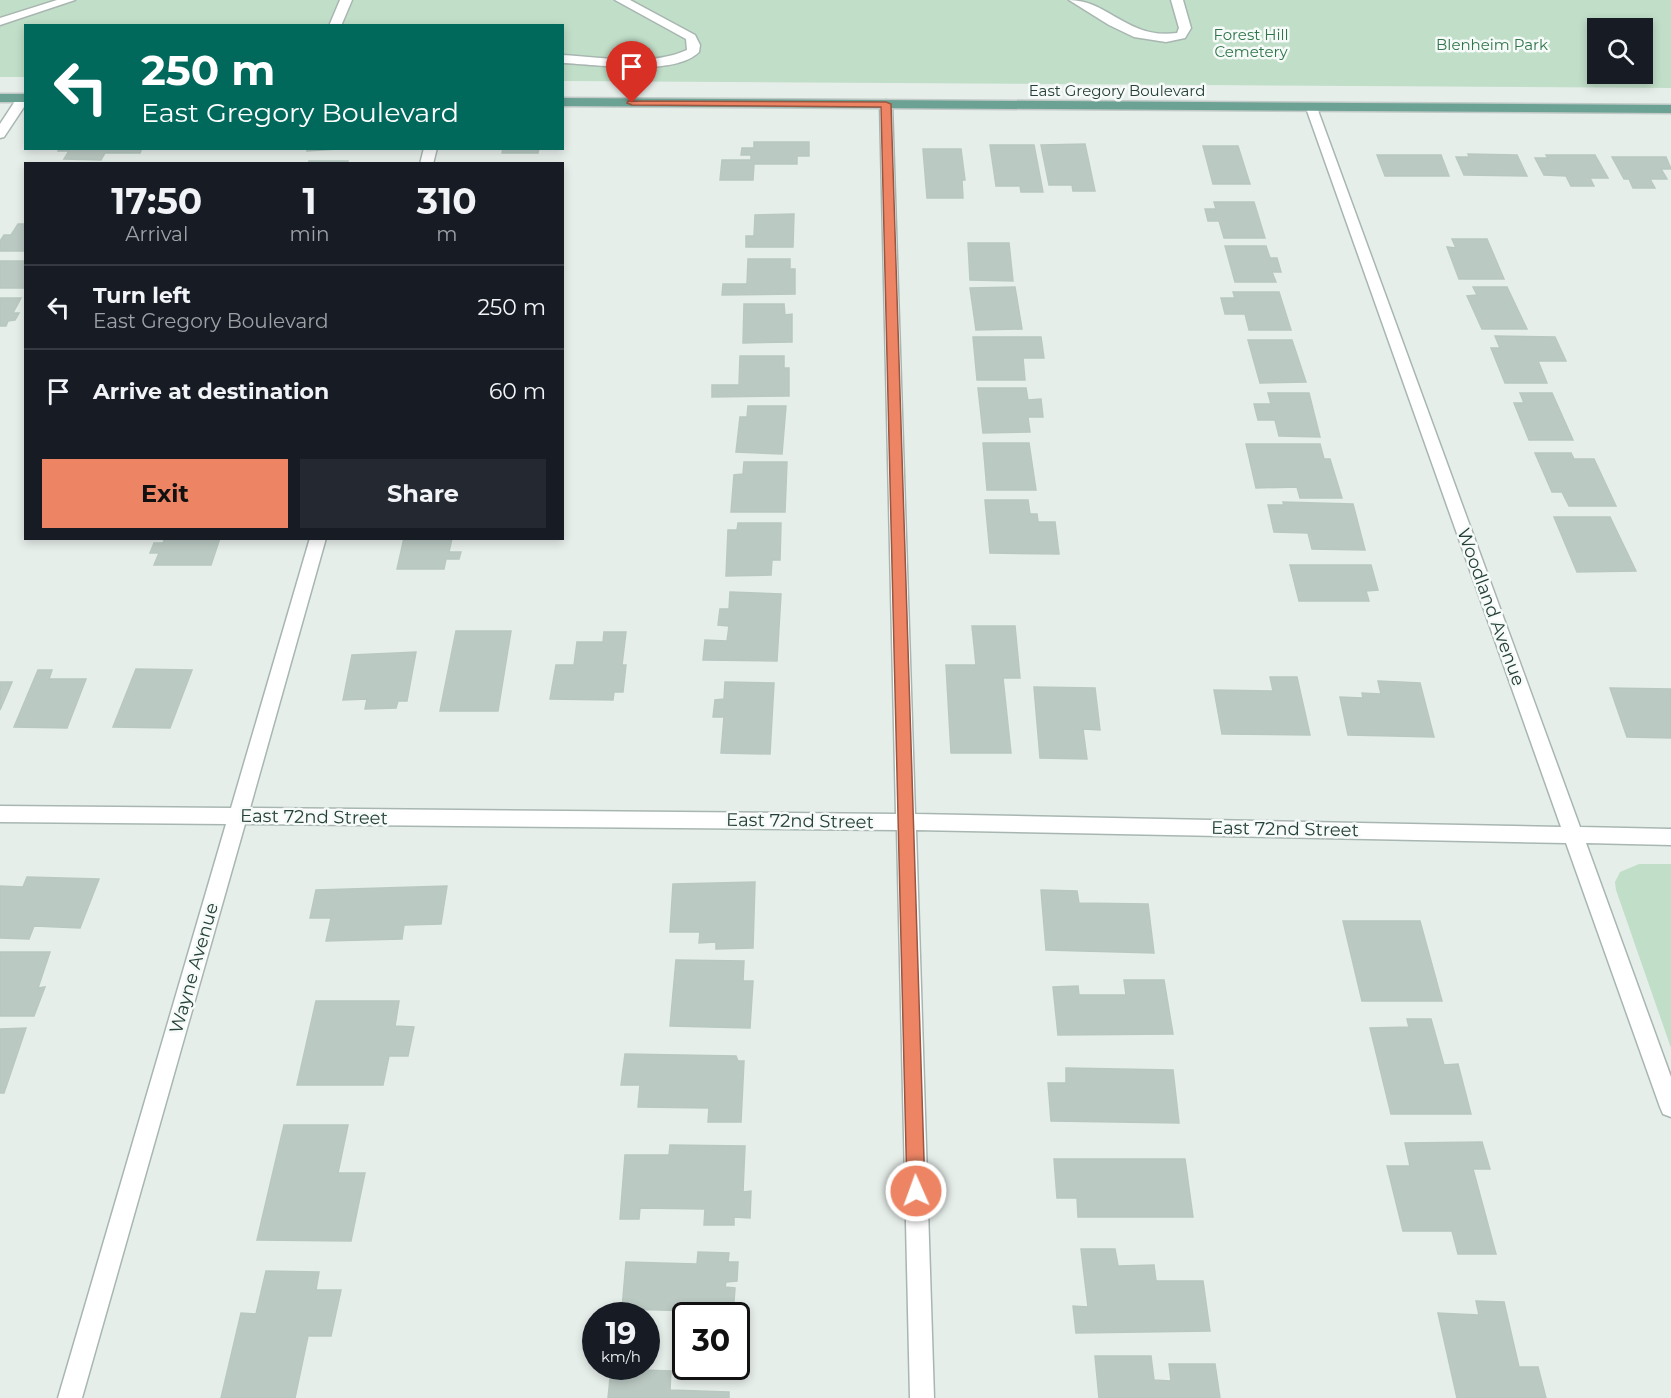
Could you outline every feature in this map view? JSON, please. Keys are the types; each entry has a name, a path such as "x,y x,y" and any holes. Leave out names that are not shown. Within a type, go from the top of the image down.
{"main road":[{"path":"0,98 24,98"},
{"name":"East Gregory Boulevard","path":"564,102 1671,109"}],"street":[{"path":"0,22 69,0"},
{"path":"336,24 346,0"},
{"path":"564,59 662,62 682,58 693,52 694,45 691,37 621,0"},
{"path":"1075,0 1139,36 1168,39 1180,36 1185,28 1177,0"},
{"path":"0,134 24,98"},
{"path":"886,104 922,1398"},
{"name":"Woodland Avenue","path":"1312,108 1671,1107"},
{"name":"Wayne Avenue","path":"70,1398 317,540"},
{"name":"East 72nd Street","path":"0,814 905,822 1671,837"}],"green space":[{"name":"Forest Hill Cemetery","path":"0,0 1671,0 1671,88 564,81 564,24 24,24 24,77 0,77"},
{"path":"1639,864 1671,864 1671,1048 1616,890 1615,882 1620,872"}],"building":[{"path":"754,142 809,142 809,156 797,156 797,164 754,164 753,180 720,180 722,160 751,160 751,155 741,155 742,148 754,148"},
{"path":"1085,144 1095,191 1073,191 1072,185 1049,185 1041,145"},
{"path":"990,145 1034,145 1043,192 1021,192 1020,186 996,186"},
{"path":"1203,146 1238,146 1250,184 1213,184"},
{"path":"923,149 961,149 965,180 962,180 963,198 927,198"},
{"path":"141,150 140,153 105,153 101,160 64,159 69,151 58,151"},
{"path":"503,150 539,150 538,153 502,153"},
{"path":"1468,154 1517,155 1527,176 1464,175 1456,157 1469,157"},
{"path":"1377,155 1441,155 1449,176 1385,176"},
{"path":"1546,155 1595,155 1608,178 1590,178 1594,186 1571,186 1566,176 1544,175 1535,158 1548,158"},
{"path":"1612,157 1666,157 1671,169 1661,169 1667,179 1650,179 1655,188 1633,188 1629,179 1624,179"},
{"path":"309,161 348,161 348,162"},
{"path":"1214,202 1254,202 1265,238 1224,238 1219,221 1208,221 1205,209 1216,209"},
{"path":"794,214 793,247 746,247 746,236 754,236 755,215"},
{"path":"18,224 24,224 24,251 0,251 0,241 4,235 11,235"},
{"path":"1452,239 1487,239 1504,279 1459,279 1447,247 1456,248"},
{"path":"968,243 1009,243 1013,281 970,280"},
{"path":"1225,246 1266,246 1270,258 1277,258 1281,272 1272,272 1276,282 1235,282"},
{"path":"748,259 790,259 790,269 795,269 795,294 722,295 723,284 747,284"},
{"path":"0,261 24,261 24,288 0,288"},
{"path":"1015,287 1022,329 976,330 970,288"},
{"path":"1473,287 1507,287 1527,329 1482,329 1467,296 1477,295"},
{"path":"1233,292 1279,292 1291,330 1249,330 1245,314 1225,314 1221,298 1235,298"},
{"path":"0,298 21,298 13,313 19,313 15,320 8,321 6,326 0,326"},
{"path":"744,304 784,304 785,315 792,314 792,342 743,343"},
{"path":"1495,336 1555,337 1566,361 1538,361 1547,383 1505,383 1491,348 1500,348"},
{"path":"973,337 1041,337 1044,358 1023,358 1025,380 977,380"},
{"path":"1248,340 1292,340 1306,382 1260,383"},
{"path":"740,356 784,356 784,368 789,368 789,396 712,397 712,385 739,385"},
{"path":"978,388 1026,388 1028,400 1041,399 1043,417 1028,417 1030,432 983,433"},
{"path":"1268,393 1309,393 1320,437 1279,436 1275,420 1258,420 1254,404 1271,404"},
{"path":"1520,393 1552,393 1573,440 1529,440 1514,403 1524,403"},
{"path":"748,406 786,406 782,454 736,452 740,417 747,417"},
{"path":"983,443 1029,443 1036,490 987,490"},
{"path":"1246,444 1320,444 1324,459 1330,459 1342,498 1300,498 1297,487 1256,488"},
{"path":"1535,453 1571,453 1574,459 1594,459 1616,506 1569,506 1562,492 1552,492"},
{"path":"744,462 787,462 785,512 731,512 734,475 743,474"},
{"path":"985,500 1028,500 1030,514 1037,514 1038,522 1055,522 1059,554 990,553"},
{"path":"1283,502 1353,504 1365,550 1312,549 1308,533 1274,532 1268,505 1284,505"},
{"path":"1554,517 1610,517 1636,571 1577,572"},
{"path":"738,523 781,523 780,560 772,560 771,575 726,576 728,530 737,530"},
{"path":"164,540 219,540 211,565 154,565 159,553 150,553 154,543 163,543"},
{"path":"404,540 452,540 449,552 461,552 459,559 446,559 444,569 397,569"},
{"path":"1290,565 1371,565 1378,590 1366,591 1369,601 1299,601"},
{"path":"730,592 781,594 777,661 703,660 705,640 727,641 729,626 718,625 720,609 729,609"},
{"path":"972,626 1015,626 1020,678 1003,678 1011,753 951,753 946,665 976,665"},
{"path":"456,631 511,631 498,711 440,711"},
{"path":"604,632 626,632 622,665 626,665 623,692 614,692 613,700 550,699 556,665 574,665 577,642 603,642"},
{"path":"416,652 407,701 398,701 396,708 365,709 367,699 343,700 352,655"},
{"path":"136,669 192,670 170,728 113,727"},
{"path":"38,670 52,670 49,679 86,679 67,728 14,727"},
{"path":"1270,677 1297,677 1310,735 1222,734 1214,690 1273,691"},
{"path":"1378,681 1420,683 1434,737 1348,735 1340,697 1363,698 1362,693 1381,694"},
{"path":"0,682 12,682 0,710"},
{"path":"725,682 774,683 770,754 721,753 724,717 713,717 715,700 724,699"},
{"path":"1034,687 1095,688 1100,730 1083,729 1087,759 1040,758"},
{"path":"1610,688 1671,689 1671,738 1627,737"},
{"path":"27,877 99,879 80,928 34,926 29,939 0,938 0,886 23,887"},
{"path":"755,882 753,948 716,949 716,942 699,943 700,932 670,932 673,884"},
{"path":"447,886 441,924 404,925 402,939 326,941 331,918 310,918 316,890"},
{"path":"1041,890 1077,891 1079,903 1148,904 1154,953 1046,950"},
{"path":"1343,921 1420,921 1442,1001 1362,1001"},
{"path":"0,952 50,952 38,988 45,987 34,1016 0,1016"},
{"path":"676,960 744,961 743,981 753,981 750,1028 670,1026"},
{"path":"1124,980 1164,980 1173,1034 1058,1035 1053,987 1078,986 1079,995 1126,995"},
{"path":"316,1001 399,1001 395,1026 414,1027 408,1056 389,1056 383,1085 297,1085"},
{"path":"1407,1019 1431,1019 1444,1065 1458,1064 1471,1114 1391,1114 1370,1028 1409,1027"},
{"path":"26,1028 4,1093 0,1093 0,1029"},
{"path":"625,1054 736,1056 738,1061 744,1061 741,1122 708,1122 709,1108 638,1107 640,1085 621,1085"},
{"path":"1066,1068 1173,1070 1179,1123 1051,1121 1048,1083 1066,1083"},
{"path":"284,1125 348,1125 338,1173 365,1173 351,1241 257,1240"},
{"path":"1482,1142 1490,1169 1473,1169 1496,1254 1458,1254 1452,1231 1403,1231 1387,1166 1410,1166 1405,1143"},
{"path":"670,1145 745,1146 743,1192 751,1191 750,1218 734,1217 734,1225 704,1225 705,1209 640,1208 639,1219 620,1219 625,1155 669,1155"},
{"path":"1054,1159 1185,1159 1193,1217 1078,1217 1077,1198 1057,1198"},
{"path":"1081,1249 1115,1249 1118,1266 1154,1265 1156,1281 1203,1281 1210,1331 1076,1333 1073,1306 1088,1307"},
{"path":"698,1252 729,1253 728,1262 738,1262 737,1281 726,1282 725,1287 735,1288 734,1302 672,1302 672,1310 660,1310 660,1302 623,1302 626,1262 697,1264"},
{"path":"266,1271 319,1272 316,1290 341,1290 331,1336 308,1336 295,1398 221,1398 241,1313 256,1314"},
{"path":"1476,1301 1504,1302 1519,1367 1538,1367 1546,1398 1457,1398 1438,1313 1479,1315"},
{"path":"1095,1356 1151,1356 1154,1380 1171,1381 1169,1364 1215,1364 1220,1398 1099,1398"},
{"path":"660,1371 671,1371 670,1390 729,1392 729,1398 608,1398 610,1380 660,1380"}],"route":[{"path":"632,103 886,104 916,1191"}],"park label":[{"name":"Blenheim Park","path":"1492,44"}]}
